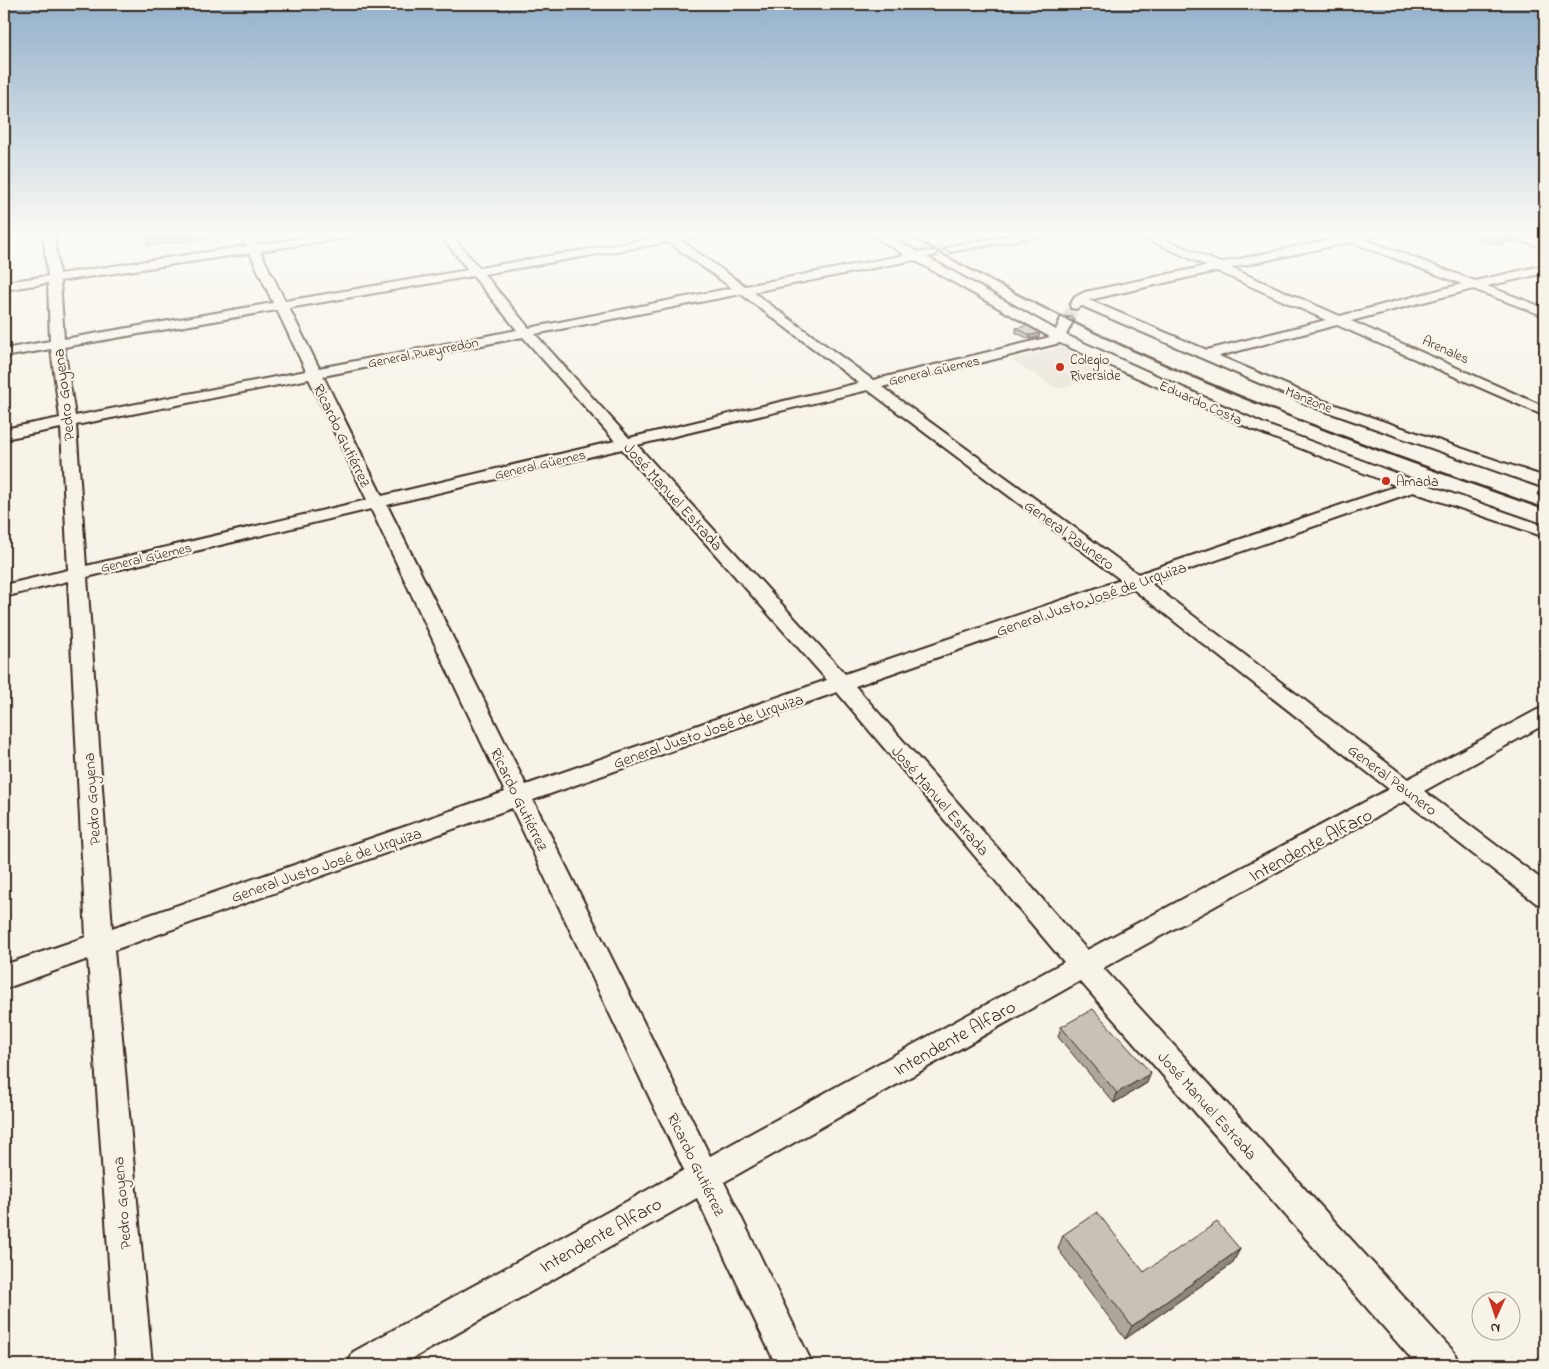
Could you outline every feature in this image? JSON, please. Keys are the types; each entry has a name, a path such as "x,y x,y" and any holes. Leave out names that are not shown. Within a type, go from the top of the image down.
{"street":[{"name":"Pedro Goyena","path":"55,297 57,344 68,422 100,943 134,1365"},
{"name":"Ricardo Gutiérrez","path":"276,297 795,1365"},
{"path":"4,353 333,297"},
{"name":"José Manuel Estrada","path":"497,297 526,332 841,683 1083,965 1441,1365"},
{"name":"General Pueyrredón","path":"4,434 707,297"},
{"name":"General Paunero","path":"752,297 1136,582 1545,896"},
{"name":"Eduardo Costa","path":"987,297 1059,337 1259,427 1413,486 1545,532"},
{"name":"Manzone","path":"1087,297 1076,305 1206,355 1319,404 1545,483"},
{"name":"Arenales","path":"1288,297 1545,412"},
{"path":"1206,355 1428,297"},
{"path":"1505,297 1545,312"},
{"path":"1059,337 1066,321"},
{"name":"General Güemes","path":"4,591 1052,342 1059,337"},
{"name":"General Justo José de Urquiza","path":"4,977 841,683 1413,486"},
{"name":"Intendente Alfaro","path":"366,1365 1083,965 1408,791 1545,715"}],"shaded area":[{"name":"Colegio Riverside","path":"1062,347 1110,375 1058,389 1012,360"}],"building":[{"path":"1027,326 1040,333 1030,335 1016,328"},
{"path":"1093,1009 1151,1073 1117,1093 1061,1027"},
{"path":"1097,1212 1144,1272 1217,1222 1240,1249 1132,1326 1063,1235"}],"tunnel":[{"path":"1066,321 1073,309"}],"railway":[{"path":"1023,297 1107,338 1237,395 1339,435 1545,509"}],"place":[{"name":"Colegio Riverside","path":"1060,367"},
{"name":"Amada","path":"1386,481"}]}
